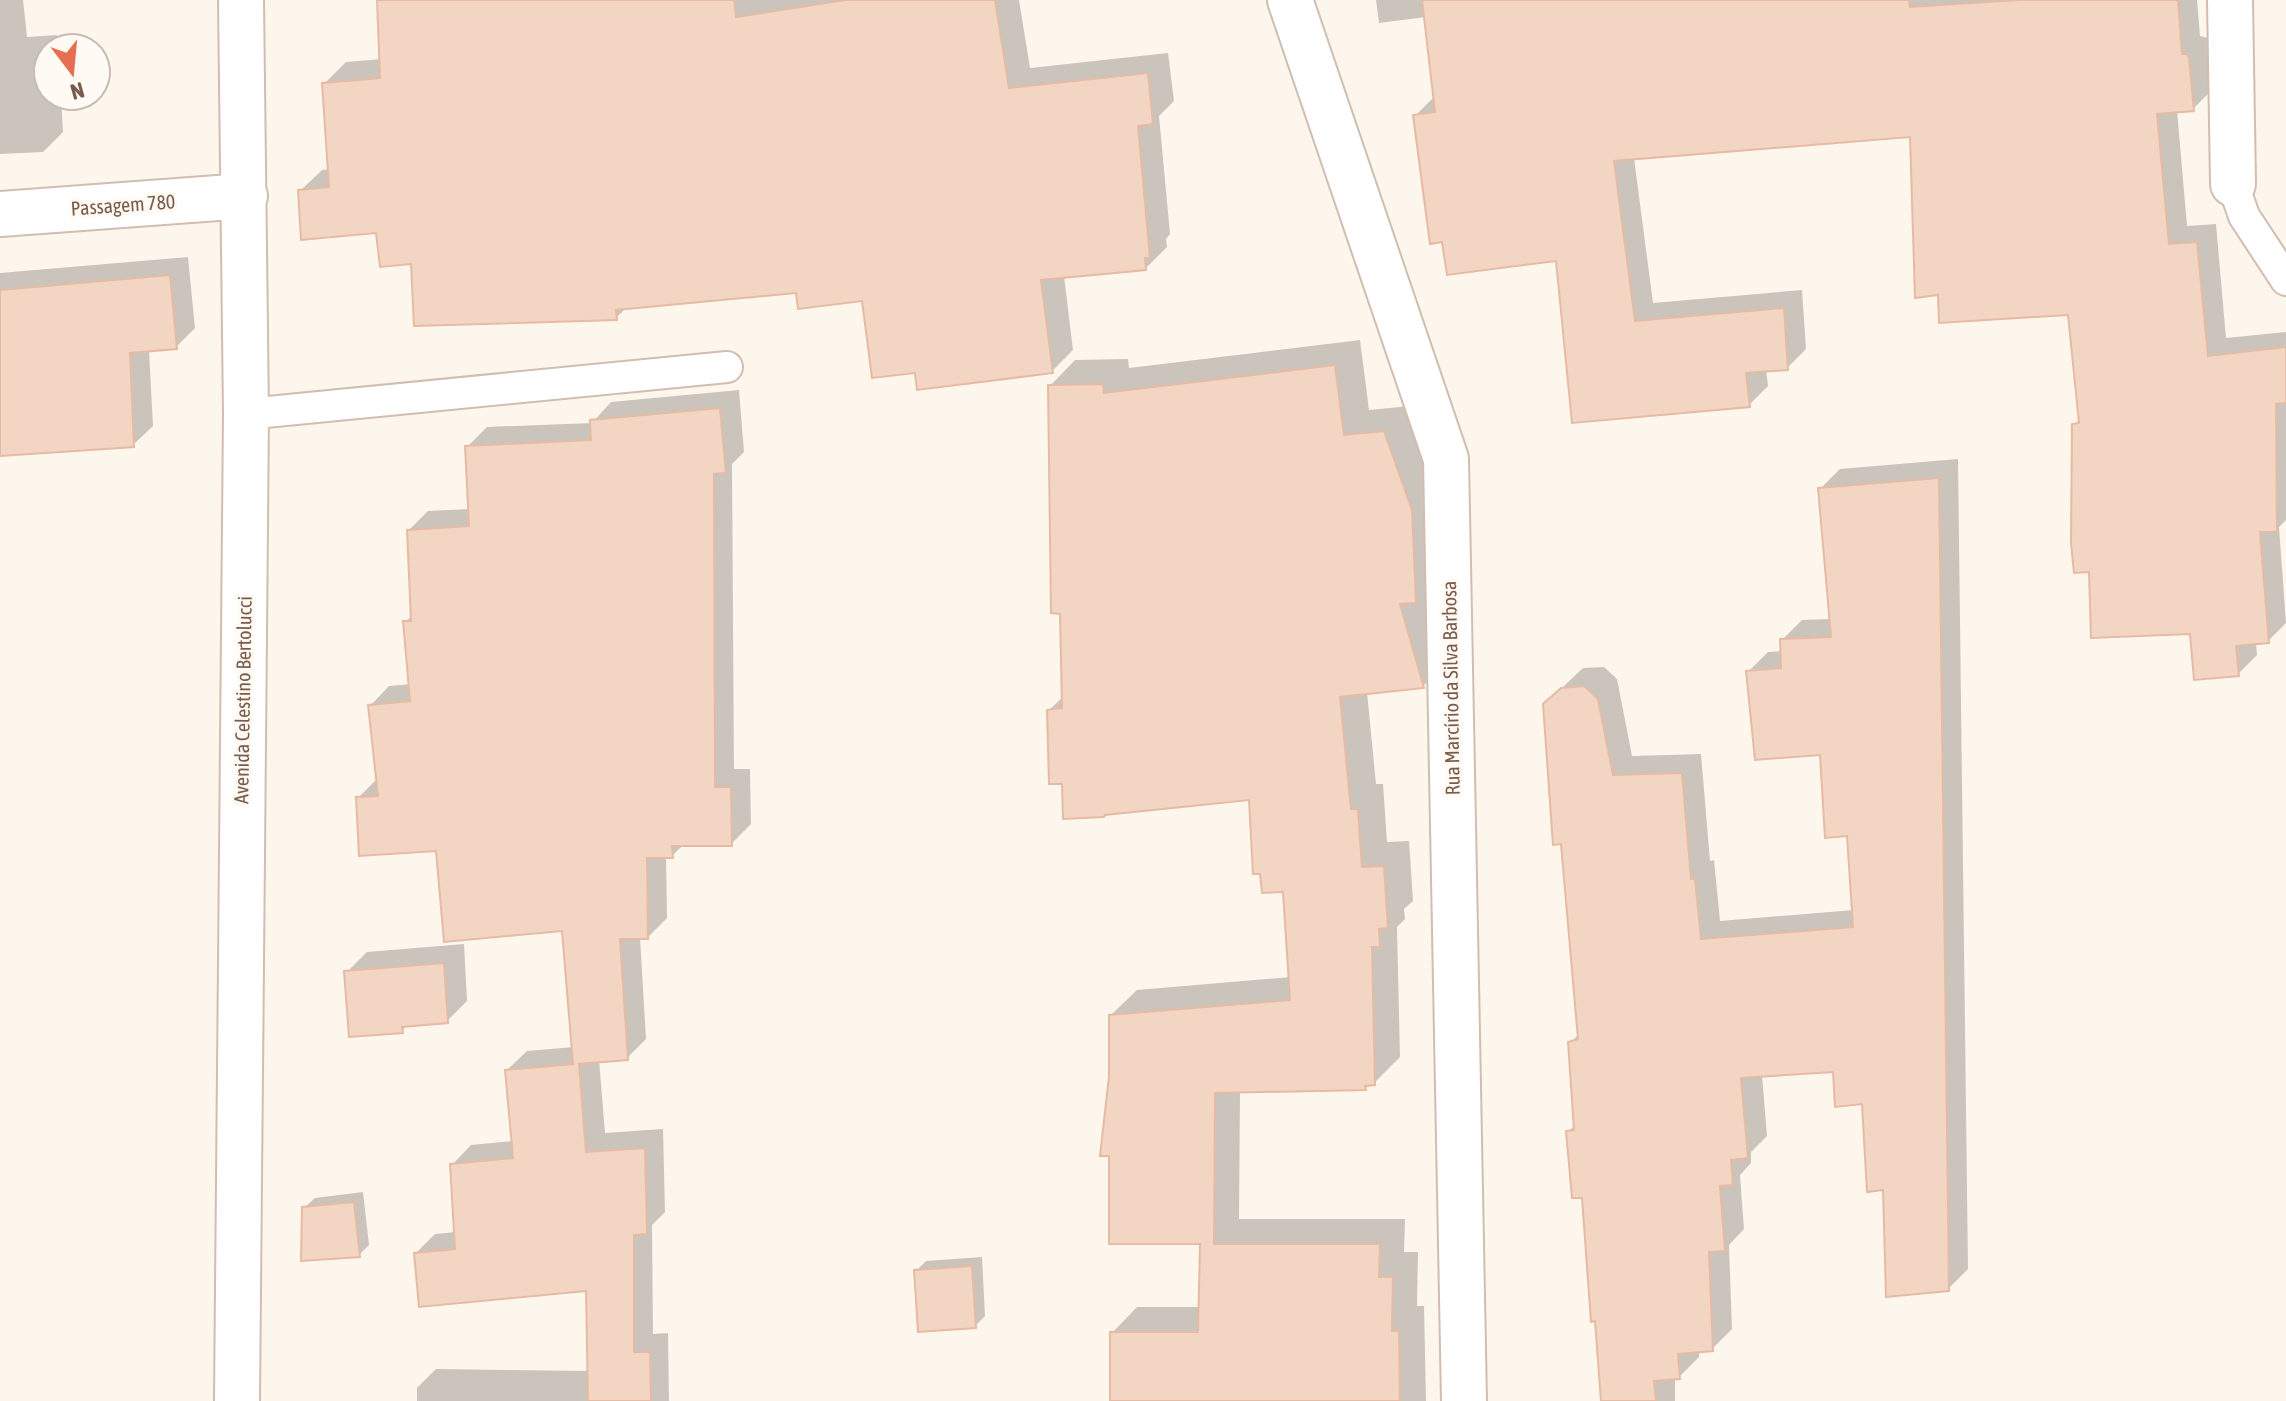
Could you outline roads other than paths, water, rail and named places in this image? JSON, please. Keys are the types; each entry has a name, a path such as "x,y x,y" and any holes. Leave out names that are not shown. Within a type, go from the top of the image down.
{"street":[{"name":"Avenida Celestino Bertolucci","path":"237,1401 246,414 241,0"},
{"name":"Rua Marcírio da Silva Barbosa","path":"1290,0 1446,459 1464,1401"},
{"path":"2230,0 2233,184"},
{"name":"Passagem 780","path":"0,214 245,196"}],"lane":[{"path":"2233,184 2244,216 2286,280"},
{"path":"246,414 727,367"}]}
